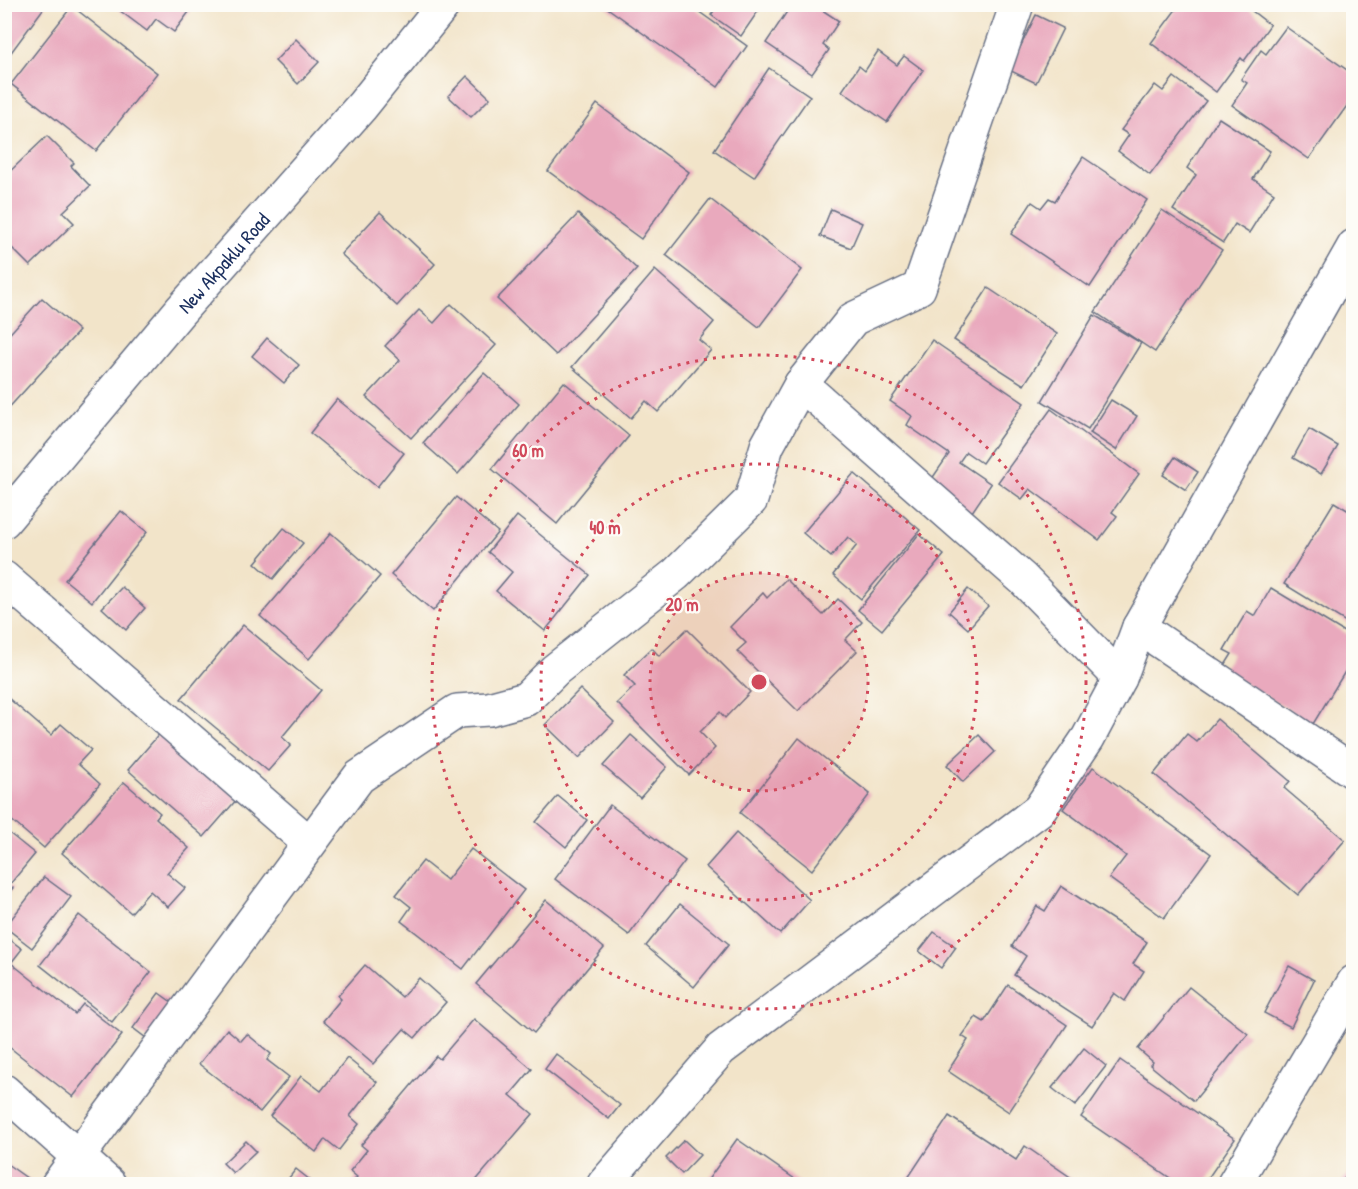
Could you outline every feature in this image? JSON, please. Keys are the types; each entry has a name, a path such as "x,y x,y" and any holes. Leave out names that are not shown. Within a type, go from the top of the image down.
{"street":[{"name":"New Akpaklu Road","path":"4,521 180,311 362,106 444,4"},
{"path":"58,1185 76,1157 359,777 457,711 489,709 526,699 555,670 676,574 752,500 767,446 801,384 853,319 919,288 1017,4"},
{"path":"604,1185 721,1049 1039,810 1088,738 1120,678 1139,627 1353,246"},
{"path":"801,384 1023,579 1120,678"},
{"path":"4,578 309,843"},
{"path":"1139,627 1353,772"},
{"path":"1234,1185 1348,1002"},
{"path":"4,1091 109,1185"}],"building":[{"path":"111,4 195,4 174,32 156,19 147,31"},
{"path":"602,4 688,4 747,46 718,87"},
{"path":"711,4 763,4 741,36 711,15 716,8"},
{"path":"792,4 822,4 819,8 839,21 823,45 829,50 812,74 766,43"},
{"path":"1180,4 1243,4 1270,25 1244,61 1241,58 1216,92 1151,43"},
{"path":"4,5 46,5 4,62"},
{"path":"72,6 157,73 96,151 11,84"},
{"path":"1036,15 1063,28 1036,83 1009,70"},
{"path":"1286,27 1354,75 1354,96 1309,159 1232,105 1247,83 1241,79 1261,50 1266,54"},
{"path":"296,39 319,62 298,84 275,61"},
{"path":"878,51 897,65 904,56 923,70 887,122 842,91 859,66 865,71"},
{"path":"769,68 810,96 754,177 714,150"},
{"path":"467,76 490,98 471,117 448,96"},
{"path":"1174,77 1206,101 1150,175 1118,151 1129,135 1121,130 1155,85 1163,91"},
{"path":"597,104 689,172 641,239 548,171"},
{"path":"1219,118 1270,151 1253,179 1274,193 1249,233 1235,224 1223,243 1173,210 1196,175 1187,168"},
{"path":"47,136 74,163 71,166 90,186 63,212 74,223 30,266 4,240 4,177"},
{"path":"1083,157 1147,200 1090,287 1011,234 1032,202 1041,208 1049,198 1055,201"},
{"path":"710,199 802,270 759,327 666,255"},
{"path":"831,209 862,223 851,248 820,236"},
{"path":"1162,210 1222,250 1155,352 1095,312"},
{"path":"380,212 435,264 397,306 341,254"},
{"path":"578,214 637,269 556,355 497,299"},
{"path":"655,270 714,322 699,340 711,350 658,412 646,401 631,418 572,367"},
{"path":"988,288 1057,334 1024,385 954,340"},
{"path":"42,298 79,331 4,413 4,340"},
{"path":"451,304 496,345 411,438 366,397 400,360 385,346 419,310 434,323"},
{"path":"1094,315 1141,343 1088,429 1042,401"},
{"path":"267,338 299,365 284,383 252,356"},
{"path":"932,340 1024,403 982,463 966,452 959,462 991,484 972,512 929,483 949,454 907,425 912,416 890,401"},
{"path":"484,373 519,404 458,474 423,443"},
{"path":"564,382 629,436 557,524 492,469"},
{"path":"337,399 404,453 377,487 310,433"},
{"path":"1111,400 1137,416 1116,450 1090,433"},
{"path":"1051,409 1139,474 1112,512 1117,516 1099,540 1030,489 1022,499 998,482"},
{"path":"1309,429 1338,446 1321,474 1293,458"},
{"path":"1175,457 1198,472 1186,490 1163,475"},
{"path":"854,473 920,530 861,599 833,575 857,545 848,537 831,557 803,533"},
{"path":"456,497 498,532 433,611 391,575"},
{"path":"1334,502 1354,514 1354,627 1284,584"},
{"path":"121,511 147,532 92,602 65,580"},
{"path":"517,516 590,575 545,631 496,591 512,572 488,552"},
{"path":"284,528 303,543 273,579 255,563"},
{"path":"331,533 380,576 309,659 260,616"},
{"path":"919,534 944,555 882,630 858,610"},
{"path":"786,579 823,615 838,599 862,622 845,640 857,651 798,711 737,651 746,643 730,627 763,593 767,598"},
{"path":"122,587 145,608 126,630 102,608"},
{"path":"1271,588 1354,638 1354,657 1313,724 1222,670 1232,654 1224,650 1247,611 1255,616"},
{"path":"968,589 988,606 968,629 949,612"},
{"path":"243,625 321,690 282,737 291,745 268,771 181,699"},
{"path":"687,629 750,692 725,718 720,712 700,732 715,748 689,775 617,703 635,686 624,675 652,648 659,656"},
{"path":"580,689 614,722 579,758 545,725"},
{"path":"7,697 51,735 61,724 91,750 78,764 100,784 44,848 4,814 4,699"},
{"path":"1217,719 1290,781 1284,788 1345,840 1298,895 1154,774 1187,734 1197,742"},
{"path":"162,731 238,798 204,837 128,770"},
{"path":"631,735 667,767 640,798 603,766"},
{"path":"979,735 995,752 963,782 947,765"},
{"path":"799,738 870,794 812,870 740,813"},
{"path":"1093,767 1211,854 1164,918 1109,878 1126,856 1063,809"},
{"path":"124,782 160,813 156,818 189,848 167,873 185,888 168,907 150,891 131,913 62,853"},
{"path":"558,796 587,820 566,847 536,822"},
{"path":"610,805 685,861 629,935 555,879"},
{"path":"4,829 35,854 11,883 4,878"},
{"path":"736,833 810,900 780,934 706,867"},
{"path":"471,849 524,890 463,969 401,921 411,907 396,895 423,861 447,880"},
{"path":"44,877 71,897 32,948 5,927"},
{"path":"4,882 13,888 4,898"},
{"path":"1061,886 1147,942 1133,964 1144,971 1125,1001 1114,993 1092,1026 1014,975 1026,956 1012,946 1037,906 1045,911"},
{"path":"546,900 604,948 534,1033 476,984"},
{"path":"680,904 729,944 694,987 646,946"},
{"path":"79,915 151,972 112,1022 40,965"},
{"path":"934,932 956,947 941,968 919,951"},
{"path":"4,935 22,949 11,963 75,1014 83,1004 122,1035 73,1097 4,1043"},
{"path":"365,965 402,997 419,978 446,1002 415,1038 404,1029 373,1064 323,1021 341,999 338,996"},
{"path":"1289,966 1314,980 1291,1027 1264,1013"},
{"path":"1008,985 1067,1025 1009,1112 948,1071 968,1040 962,1036 976,1017 984,1022"},
{"path":"1189,987 1248,1034 1194,1101 1150,1065 1153,1062 1138,1049"},
{"path":"159,993 177,1006 150,1041 133,1028"},
{"path":"474,1019 532,1069 510,1095 533,1114 473,1184 351,1184 357,1177 350,1171 367,1150 361,1145 436,1056 440,1059"},
{"path":"227,1029 241,1041 247,1034 271,1054 267,1060 289,1077 260,1112 199,1064"},
{"path":"1084,1048 1106,1066 1075,1106 1052,1088"},
{"path":"556,1054 620,1105 609,1119 545,1069"},
{"path":"347,1058 377,1082 350,1116 359,1124 339,1150 325,1139 316,1152 270,1116 301,1076 321,1091"},
{"path":"1120,1060 1235,1139 1204,1184 1179,1184 1081,1117"},
{"path":"949,1116 1016,1160 1025,1146 1076,1181 1074,1184 904,1184"},
{"path":"737,1139 802,1184 705,1184"},
{"path":"684,1140 700,1155 682,1174 666,1158"},
{"path":"246,1141 256,1151 233,1173 223,1163"},
{"path":"7,1164 31,1181 29,1184 4,1184"},
{"path":"296,1169 315,1184 284,1184"},
{"path":"1354,1169 1354,1184 1339,1184"}]}
